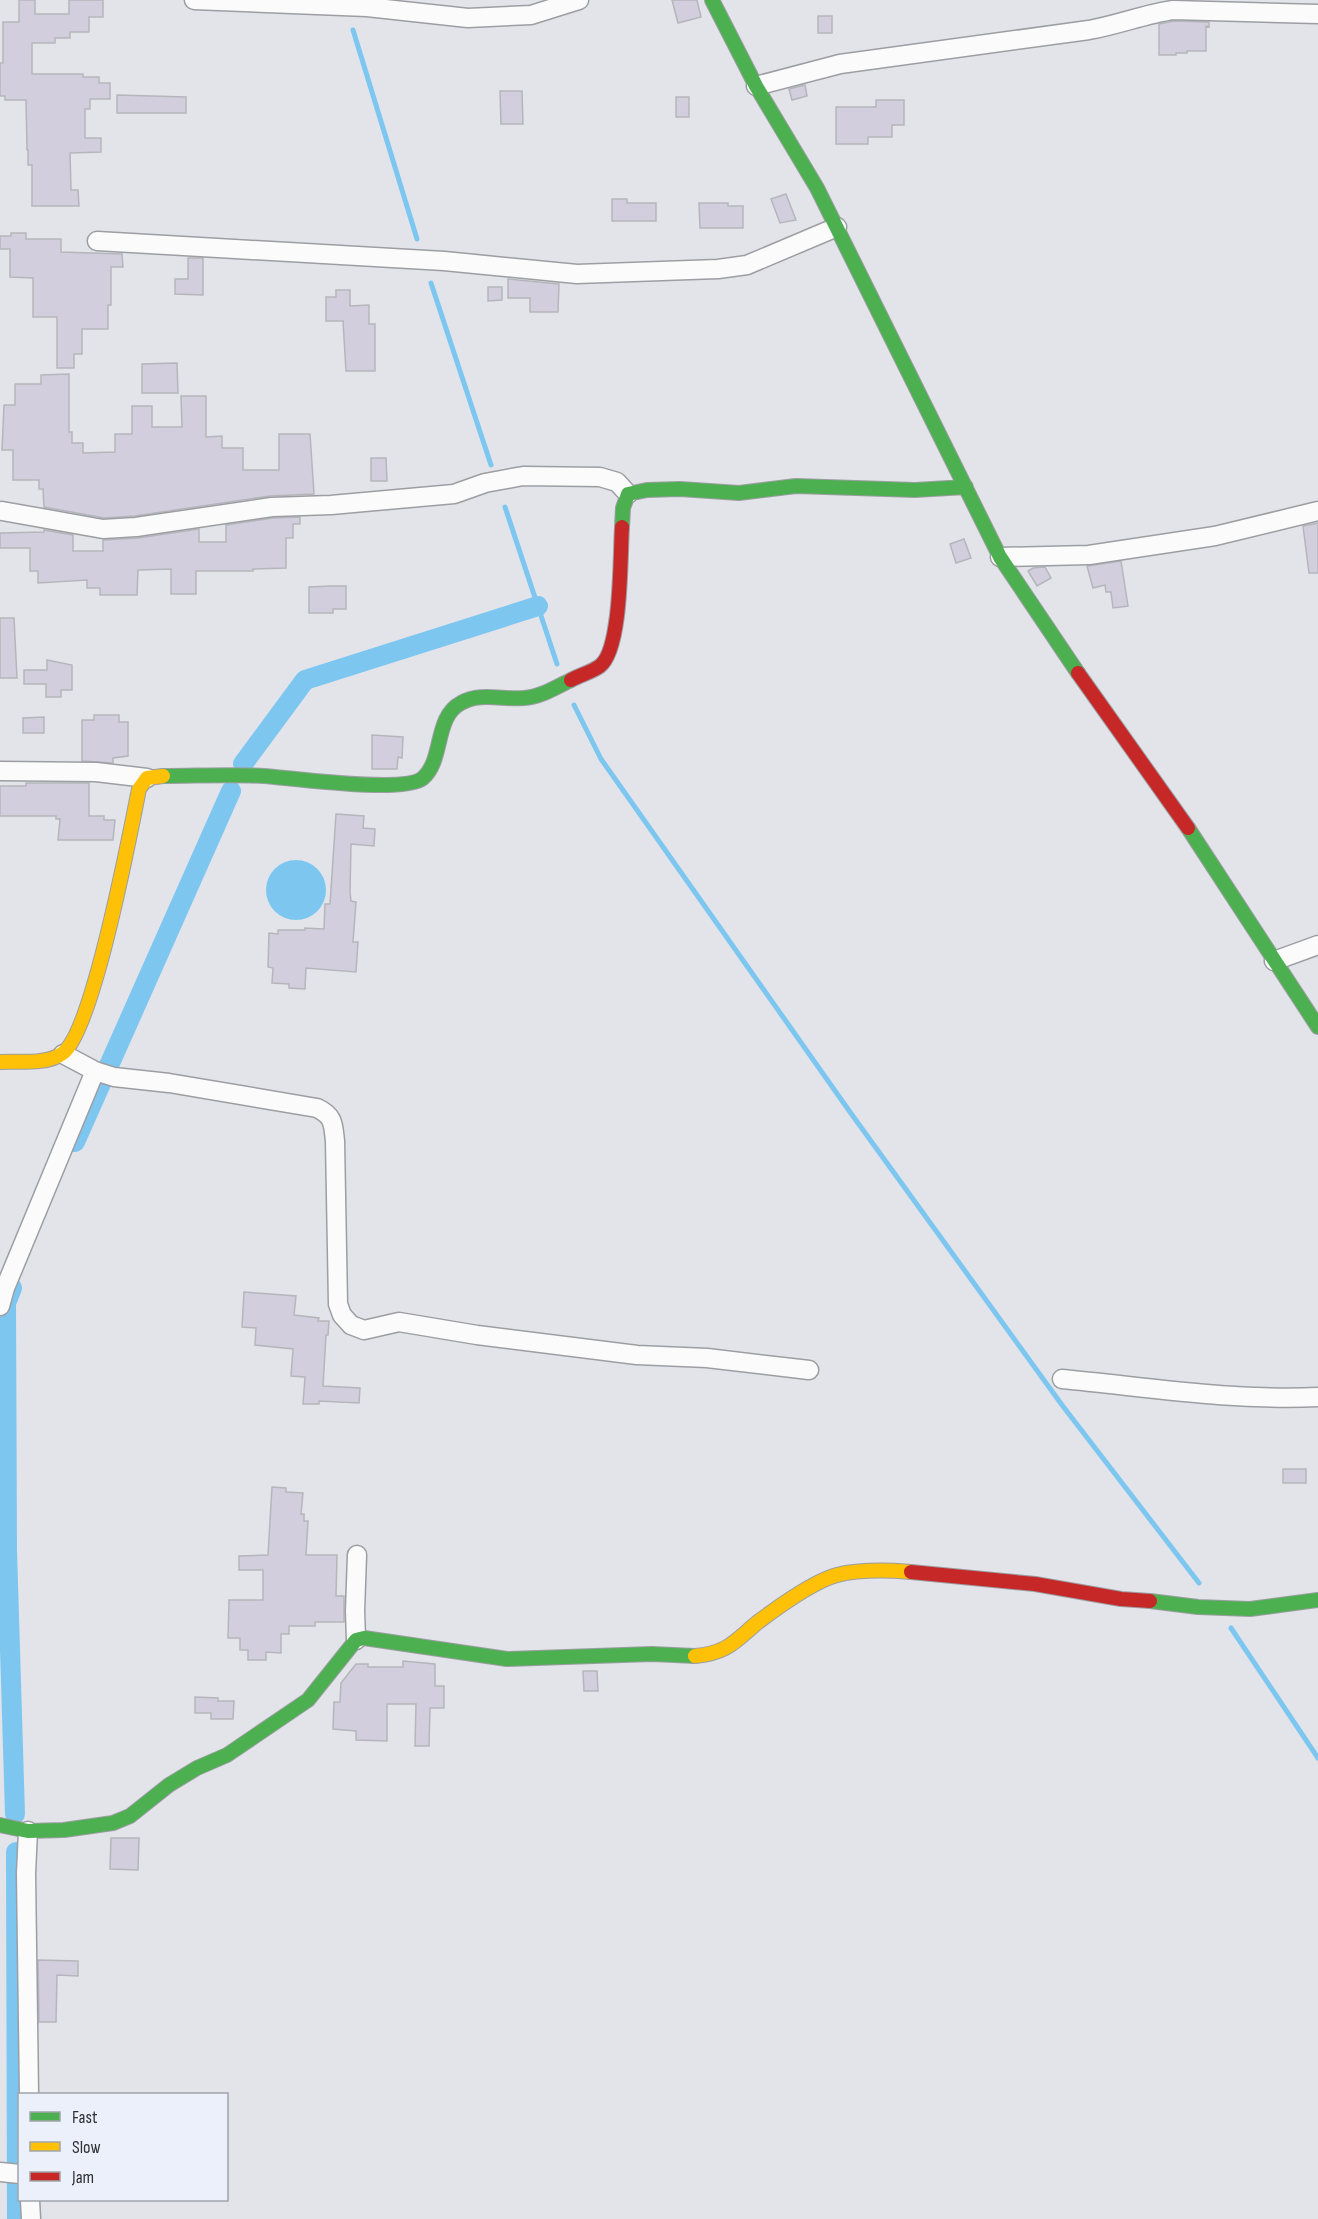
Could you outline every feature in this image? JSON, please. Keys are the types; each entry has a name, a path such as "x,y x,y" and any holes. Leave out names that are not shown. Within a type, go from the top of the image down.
{"street":[{"path":"194,0 367,8 468,18 531,15 552,10 574,0"},
{"path":"712,0 756,86 837,226 1000,557 1107,716 1201,847 1318,1027"},
{"path":"756,86 840,64 1110,27 1173,10 1318,14"},
{"path":"97,242 444,261 577,274 718,269 747,265 837,226"},
{"path":"2,512 103,529 136,527 272,507 331,505 454,494 485,483 524,476 600,477 617,482 628,494"},
{"path":"628,494 646,490 680,489 739,493 796,486 915,490 966,487"},
{"path":"0,771 96,772 147,778 262,776 399,784 410,784 422,779 430,768 449,711 462,702 480,697 525,698 541,694 601,665 611,650 616,630 623,508 628,494"},
{"path":"1000,557 1089,555 1215,536 1318,511"},
{"path":"0,1062 53,1059 69,1046 80,1025 102,959 139,789 147,778"},
{"path":"1274,961 1318,945"},
{"path":"63,1053 103,1074 317,1108 328,1113 333,1124 335,1141 338,1304 342,1315 351,1325 364,1330 399,1322 477,1335 637,1355 707,1358 809,1370"},
{"path":"0,1306 5,1288 103,1074"},
{"path":"1062,1378 1206,1395 1318,1397"},
{"path":"356,1640 357,1555"},
{"path":"0,1825 28,1831 64,1830 113,1823 130,1816 169,1785 197,1768 227,1755 308,1700 356,1640 364,1638 507,1659 712,1654 734,1644 757,1623 801,1593 836,1575 881,1570 958,1575 1121,1599 1169,1602 1198,1608 1250,1609 1318,1599"},
{"path":"28,1831 26,1873 29,2093"},
{"path":"30,2201 31,2219"}],"water":[{"path":"296,860 317,869 326,890 317,911 296,920 275,911 266,890 275,869"}],"building":[{"path":"19,0 35,0 35,14 69,14 69,0 103,0 103,17 89,17 89,32 70,32 70,38 55,38 55,43 32,43 32,74 83,74 83,77 99,77 99,83 110,83 110,99 90,99 90,109 85,109 85,138 101,138 101,152 70,153 71,190 78,190 79,206 32,206 32,165 28,165 26,100 5,100 5,96 0,96 3,22 19,22"},
{"path":"672,0 697,0 701,17 678,23"},
{"path":"818,16 832,16 832,33 818,33"},
{"path":"1174,21 1209,22 1209,27 1206,26 1206,51 1159,55 1159,24"},
{"path":"805,85 807,96 792,100 789,89"},
{"path":"500,91 522,91 523,124 501,124"},
{"path":"117,95 186,97 186,113 117,113"},
{"path":"676,97 689,97 689,117 676,117"},
{"path":"876,100 904,100 904,125 892,125 892,137 868,137 868,144 836,144 836,107 876,107"},
{"path":"786,194 796,220 780,223 771,199"},
{"path":"612,199 627,199 627,203 656,203 656,221 612,221"},
{"path":"699,203 728,203 728,206 743,206 743,228 700,228"},
{"path":"11,233 26,233 26,239 61,239 61,252 122,254 123,267 111,267 111,305 108,305 108,329 82,329 82,354 74,354 74,368 57,368 57,317 33,317 33,278 10,277 10,249 0,249 0,236 11,236"},
{"path":"188,258 203,258 203,295 175,294 175,279 188,279"},
{"path":"508,279 559,284 558,312 530,312 530,298 508,298"},
{"path":"488,287 502,287 502,300 488,301"},
{"path":"336,290 350,290 350,306 369,305 369,324 375,324 375,371 346,371 343,321 326,321 326,297 336,297"},
{"path":"177,363 178,393 142,393 142,364"},
{"path":"69,374 69,432 72,432 72,443 83,443 83,453 115,452 115,434 132,434 132,406 152,406 152,427 182,427 181,396 206,396 206,437 222,436 222,448 243,448 243,470 279,470 279,434 310,434 314,494 270,496 135,516 104,518 44,507 43,489 39,489 39,480 13,480 13,450 2,450 4,405 15,405 15,384 41,384 41,375"},
{"path":"371,458 386,458 387,481 371,481"},
{"path":"300,517 300,524 293,524 293,538 286,538 286,568 253,569 253,571 196,571 196,594 171,594 171,569 138,570 137,595 100,595 100,588 87,588 87,580 38,583 38,571 30,571 30,548 0,548 0,533 44,532 44,530 73,535 73,551 103,551 103,540 138,538 199,529 199,542 226,542 226,525 273,518"},
{"path":"1318,523 1318,573 1309,573 1303,526"},
{"path":"964,539 971,558 956,563 950,544"},
{"path":"1121,561 1128,606 1113,608 1111,592 1106,592 1105,585 1093,588 1087,566"},
{"path":"1045,567 1051,578 1037,586 1028,571"},
{"path":"346,586 346,609 333,609 333,613 309,613 309,587"},
{"path":"0,618 14,618 17,678 0,678"},
{"path":"47,660 72,665 72,690 61,690 61,697 46,697 46,684 24,684 24,670 47,670"},
{"path":"94,715 119,715 119,722 128,722 128,756 113,758 113,763 82,761 82,720 94,720"},
{"path":"44,717 44,733 23,733 23,718"},
{"path":"372,735 403,737 402,758 398,757 397,769 372,769"},
{"path":"26,783 89,783 89,816 104,816 104,820 115,820 113,840 58,840 60,819 56,819 56,816 0,816 0,786 26,786"},
{"path":"336,814 364,816 363,828 375,829 374,846 351,844 350,892 351,901 356,902 353,942 358,942 356,972 306,968 305,989 289,988 289,984 272,983 273,968 268,967 269,933 278,934 278,930 305,930 305,928 324,929 325,904 330,904"},
{"path":"244,1292 296,1296 294,1315 319,1318 318,1321 329,1321 323,1386 360,1388 359,1403 319,1401 319,1404 303,1404 305,1377 291,1376 293,1349 255,1345 256,1328 242,1327"},
{"path":"1283,1469 1306,1469 1306,1483 1283,1483"},
{"path":"272,1487 286,1488 286,1492 303,1493 301,1514 304,1514 304,1521 308,1521 306,1555 337,1555 336,1596 344,1596 344,1622 315,1622 315,1626 289,1626 289,1634 281,1634 281,1653 266,1652 266,1660 248,1660 248,1650 240,1650 240,1638 228,1638 229,1600 263,1600 263,1570 239,1570 239,1556 268,1555"},
{"path":"403,1661 435,1664 435,1686 444,1686 444,1708 430,1708 429,1746 415,1746 416,1704 387,1704 387,1741 356,1740 356,1731 333,1729 334,1702 340,1702 341,1683 356,1664 368,1664 368,1667 403,1667"},
{"path":"583,1671 597,1671 598,1691 584,1691"},
{"path":"195,1697 234,1701 233,1719 211,1719 211,1713 195,1713"},
{"path":"111,1838 139,1838 138,1870 110,1869"},
{"path":"38,1960 78,1961 78,1976 57,1975 56,2022 39,2022"}],"waterway":[{"path":"353,30 417,239"},
{"path":"431,283 491,465"},
{"path":"505,507 557,664"},
{"path":"243,764 305,680 538,606"},
{"path":"574,705 601,759 850,1112 1062,1405 1199,1583"},
{"path":"75,1142 231,791"},
{"path":"12,1288 6,1303 7,1550 15,1814"},
{"path":"1231,1628 1318,1758"},
{"path":"16,1852 17,2219"}],"traffic: fast":[{"path":"712,0 756,86 817,188 1000,557 1078,673"},
{"path":"622,527 623,508 628,494 647,490 680,489 739,493 796,486 915,490 966,487"},
{"path":"163,776 251,775 347,784 412,783 423,778 430,770 447,718 452,710 461,703 484,697 536,696 571,680"},
{"path":"1188,828 1318,1027"},
{"path":"1150,1601 1198,1607 1250,1609 1318,1600"},
{"path":"0,1825 28,1831 64,1830 113,1823 130,1816 169,1785 197,1768 227,1755 308,1700 356,1640 364,1638 507,1659 652,1654 695,1656"}],"traffic: slow":[{"path":"0,1062 33,1062 56,1057 63,1053 75,1037 98,971 109,929 139,789 147,778 163,776"},
{"path":"695,1656 716,1652 730,1645 786,1602 828,1578 865,1571 911,1572"}],"traffic: jam":[{"path":"571,680 600,666 607,656 616,622 622,527"},
{"path":"1078,673 1188,828"},
{"path":"911,1572 1035,1584 1121,1599 1150,1601"}]}
